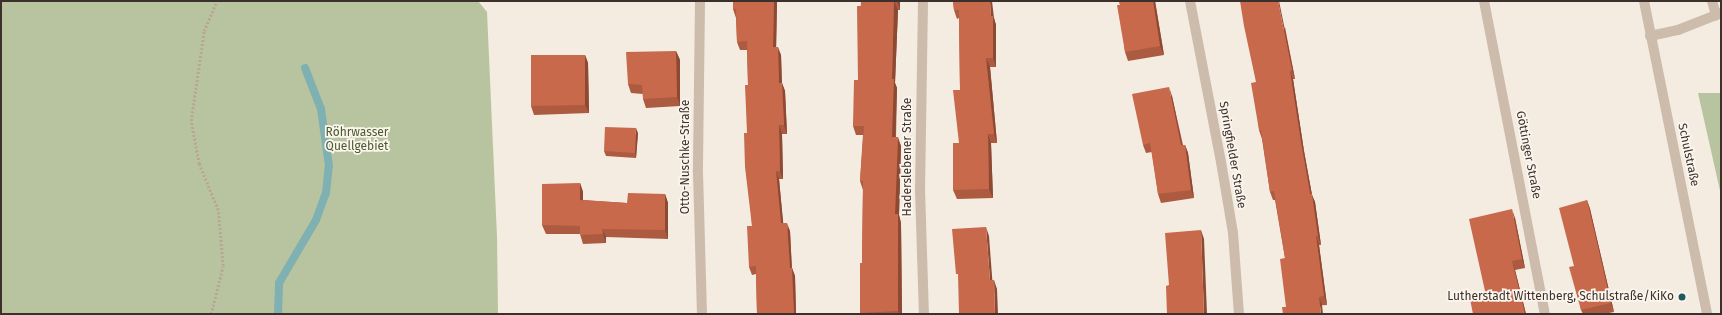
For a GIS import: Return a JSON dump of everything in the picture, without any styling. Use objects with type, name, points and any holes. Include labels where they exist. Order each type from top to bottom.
[{"type":"street","name":"Otto-Nuschke-Straße","points":[[700,1],[698,172],[702,314]]},
{"type":"street","name":"Haderslebener Straße","points":[[923,1],[920,189],[924,314]]},
{"type":"street","name":"Springfielder Straße","points":[[1190,1],[1233,233],[1239,314]]},
{"type":"street","name":"Göttinger Straße","points":[[1484,1],[1545,314]]},
{"type":"street","name":"Schulstraße","points":[[1644,1],[1707,314]]},
{"type":"street","points":[[1650,36],[1678,30],[1718,14],[1712,1]]},
{"type":"path","points":[[211,314],[223,266],[218,210],[199,164],[191,120],[204,31],[217,1]]},
{"type":"green space","name":"Röhrwasser Quellgebiet","points":[[1,1],[478,1],[487,12],[497,237],[498,314],[1,314]]},
{"type":"green space","points":[[1698,93],[1721,93],[1721,195]]},
{"type":"building","points":[[733,1],[774,1],[773,47],[778,47],[779,83],[782,83],[784,125],[779,125],[780,171],[776,171],[781,223],[787,223],[790,268],[792,268],[794,313],[757,314],[756,266],[749,267],[747,226],[752,226],[745,167],[744,133],[747,133],[745,85],[748,85],[747,41],[737,42],[736,9],[733,9]]},
{"type":"building","points":[[861,1],[894,1],[892,137],[898,137],[895,214],[898,214],[898,311],[860,313],[863,181],[860,181],[864,126],[853,126],[854,80],[858,80],[857,6],[861,6]]},
{"type":"building","points":[[953,1],[990,1],[991,16],[993,16],[993,58],[986,58],[994,134],[988,134],[989,189],[953,190],[953,143],[959,143],[953,90],[960,90],[959,10],[954,10]]},
{"type":"building","points":[[1119,1],[1153,1],[1160,46],[1125,52],[1117,5],[1120,5]]},
{"type":"building","points":[[1240,1],[1278,1],[1292,70],[1290,71],[1301,142],[1310,194],[1312,194],[1318,236],[1316,236],[1324,296],[1319,297],[1321,314],[1283,314],[1282,307],[1286,307],[1280,259],[1285,258],[1274,191],[1270,192],[1261,130],[1259,130],[1251,83],[1256,82]]},
{"type":"building","points":[[676,51],[677,97],[643,99],[642,85],[628,84],[626,52]]},
{"type":"building","points":[[531,55],[585,55],[585,105],[531,106]]},
{"type":"building","points":[[1169,87],[1181,145],[1185,145],[1191,190],[1158,194],[1150,143],[1143,145],[1132,94]]},
{"type":"building","points":[[605,127],[636,128],[635,153],[604,151]]},
{"type":"building","points":[[580,183],[580,200],[627,203],[628,193],[665,194],[665,230],[602,229],[603,234],[580,235],[580,226],[542,225],[542,184]]},
{"type":"building","points":[[1587,200],[1611,303],[1581,310],[1569,267],[1574,266],[1559,208]]},
{"type":"building","points":[[1512,209],[1522,259],[1512,261],[1525,314],[1473,314],[1469,294],[1485,291],[1469,219]]},
{"type":"building","points":[[986,227],[990,280],[994,280],[995,314],[959,314],[958,274],[956,274],[952,229]]},
{"type":"building","points":[[1201,230],[1204,314],[1167,314],[1166,286],[1169,285],[1165,233]]},
{"type":"waterway","points":[[278,314],[279,283],[316,220],[326,193],[329,166],[321,109],[305,68]]},
{"type":"place","name":"Lutherstadt Wittenberg, Schulstraße/KiKo","points":[[1682,297]]}]
